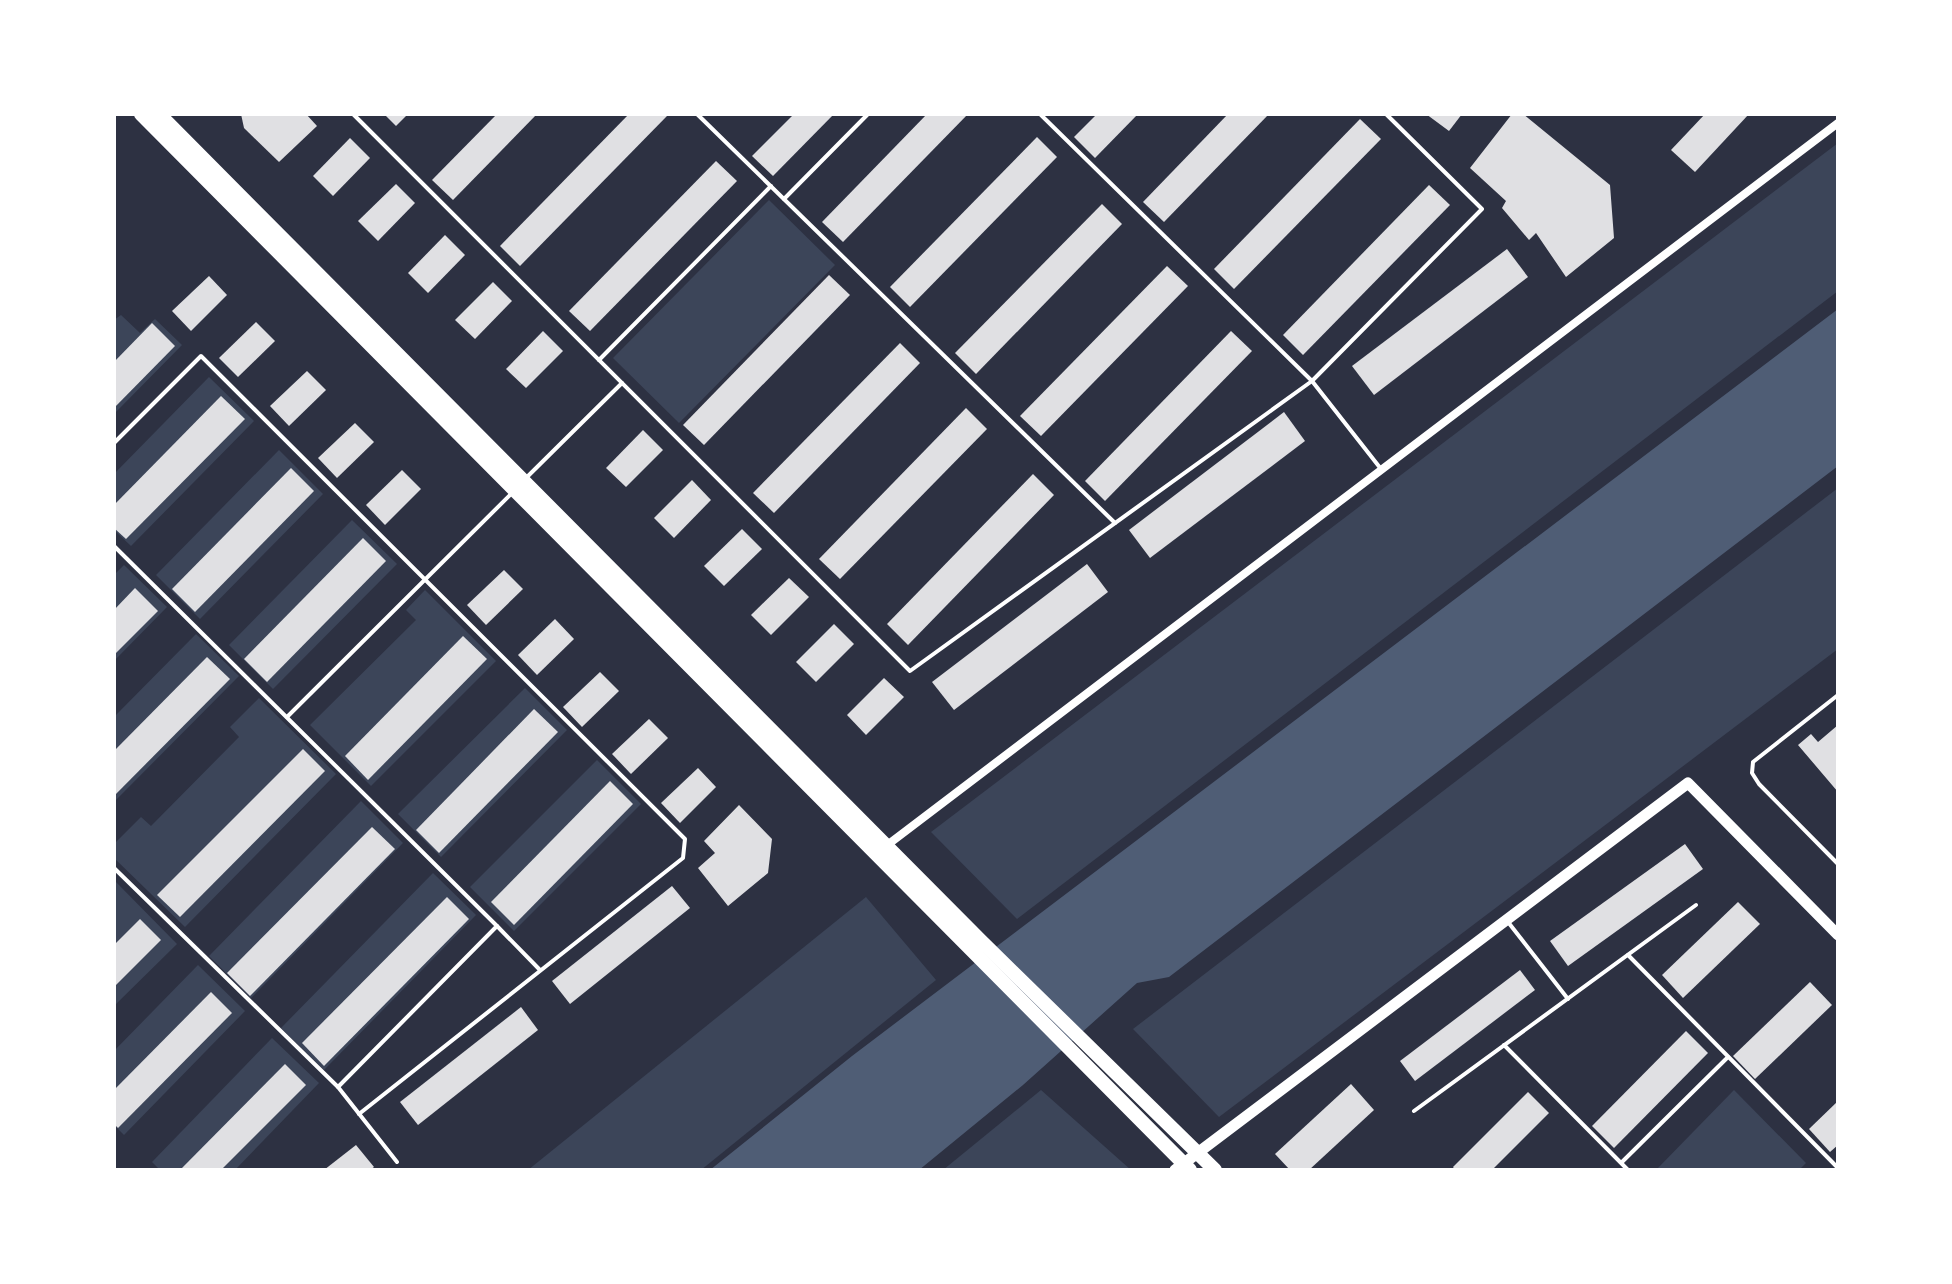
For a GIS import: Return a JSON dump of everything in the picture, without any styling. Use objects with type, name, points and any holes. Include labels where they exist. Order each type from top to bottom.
[{"type":"main road","points":[[141,114],[886,846],[977,946]]},
{"type":"main road","points":[[159,114],[519,485],[1188,1162],[1215,1170]]},
{"type":"street","points":[[886,846],[1838,123]]},
{"type":"street","points":[[1188,1162],[1688,783],[1838,935]]},
{"type":"lane","points":[[353,114],[910,671],[1312,381],[1482,209],[1386,114]]},
{"type":"lane","points":[[697,114],[1115,523]]},
{"type":"lane","points":[[784,199],[868,114]]},
{"type":"lane","points":[[1040,114],[1312,381],[1381,470]]},
{"type":"lane","points":[[599,360],[771,186]]},
{"type":"lane","points":[[114,443],[201,356],[685,839],[683,858],[359,1114]]},
{"type":"lane","points":[[287,717],[622,383]]},
{"type":"lane","points":[[114,546],[541,970]]},
{"type":"lane","points":[[1838,695],[1753,762],[1752,773],[1759,784],[1838,864]]},
{"type":"lane","points":[[114,868],[338,1087],[397,1162]]},
{"type":"lane","points":[[1414,1111],[1696,905]]},
{"type":"lane","points":[[1507,920],[1568,999]]},
{"type":"lane","points":[[338,1087],[497,926]]},
{"type":"lane","points":[[1628,955],[1836,1168]]},
{"type":"lane","points":[[1504,1045],[1628,1170]]},
{"type":"lane","points":[[1621,1162],[1728,1057]]},
{"type":"shaded area","points":[[1838,143],[1838,291],[1017,919],[931,832]]},
{"type":"shaded area","points":[[769,200],[835,265],[679,423],[613,358]]},
{"type":"shaded area","points":[[1838,309],[1838,466],[1169,977],[1137,983],[1023,1085],[919,1170],[710,1170],[852,1056]]},
{"type":"shaded area","points":[[121,315],[140,333],[155,319],[182,345],[114,414],[114,320]]},
{"type":"shaded area","points":[[209,377],[254,421],[131,546],[114,530],[114,474]]},
{"type":"shaded area","points":[[279,450],[323,494],[200,619],[156,575]]},
{"type":"shaded area","points":[[1838,488],[1838,649],[1219,1117],[1133,1029]]},
{"type":"shaded area","points":[[352,520],[397,564],[273,689],[229,645]]},
{"type":"shaded area","points":[[124,565],[167,607],[114,661],[114,575]]},
{"type":"shaded area","points":[[425,590],[496,661],[371,786],[310,725],[416,620],[406,610]]},
{"type":"shaded area","points":[[196,634],[239,676],[114,802],[114,717]]},
{"type":"shaded area","points":[[525,688],[567,730],[441,857],[398,814]]},
{"type":"shaded area","points":[[259,698],[336,774],[185,927],[114,858],[114,844],[141,817],[151,826],[239,737],[230,727]]},
{"type":"shaded area","points":[[597,760],[641,804],[514,931],[470,887]]},
{"type":"shaded area","points":[[361,801],[403,843],[251,998],[209,956]]},
{"type":"shaded area","points":[[433,873],[476,915],[324,1070],[281,1028]]},
{"type":"shaded area","points":[[114,880],[177,944],[114,1006]]},
{"type":"shaded area","points":[[866,897],[936,980],[701,1170],[528,1170]]},
{"type":"shaded area","points":[[198,965],[245,1011],[124,1135],[114,1125],[114,1051]]},
{"type":"shaded area","points":[[272,1038],[319,1083],[235,1170],[160,1170],[152,1162]]},
{"type":"shaded area","points":[[1041,1090],[1131,1170],[943,1170]]},
{"type":"shaded area","points":[[1734,1090],[1806,1163],[1799,1170],[1656,1170]]},
{"type":"building","points":[[241,114],[306,114],[317,126],[279,162],[244,128]]},
{"type":"building","points":[[384,114],[408,114],[396,126]]},
{"type":"building","points":[[497,114],[537,114],[453,200],[432,180]]},
{"type":"building","points":[[629,114],[667,116],[520,266],[500,246]]},
{"type":"building","points":[[794,114],[834,114],[773,176],[752,156]]},
{"type":"building","points":[[927,114],[968,114],[843,242],[822,222]]},
{"type":"building","points":[[1097,114],[1138,114],[1095,158],[1074,137]]},
{"type":"building","points":[[1228,114],[1269,114],[1164,222],[1143,202]]},
{"type":"building","points":[[1426,114],[1462,114],[1449,131]]},
{"type":"building","points":[[1512,114],[1523,114],[1610,185],[1614,238],[1566,277],[1536,233],[1529,240],[1502,208],[1506,201],[1470,168]]},
{"type":"building","points":[[1705,114],[1749,114],[1695,172],[1671,150]]},
{"type":"building","points":[[1360,119],[1381,139],[1234,289],[1214,269]]},
{"type":"building","points":[[1037,137],[1057,157],[910,307],[890,287]]},
{"type":"building","points":[[350,138],[370,158],[333,196],[313,176]]},
{"type":"building","points":[[716,161],[737,181],[590,331],[569,311]]},
{"type":"building","points":[[396,184],[415,203],[378,241],[358,221]]},
{"type":"building","points":[[1429,185],[1450,205],[1303,355],[1283,335]]},
{"type":"building","points":[[1102,204],[1122,224],[976,374],[955,353]]},
{"type":"building","points":[[445,235],[465,255],[428,293],[408,273]]},
{"type":"building","points":[[1507,249],[1528,277],[1374,395],[1352,366]]},
{"type":"building","points":[[1167,266],[1188,286],[1041,436],[1020,416]]},
{"type":"building","points":[[829,275],[850,295],[704,445],[683,425]]},
{"type":"building","points":[[209,276],[227,295],[191,331],[172,311]]},
{"type":"building","points":[[493,282],[512,301],[475,339],[455,320]]},
{"type":"building","points":[[256,322],[275,341],[238,377],[219,358]]},
{"type":"building","points":[[152,323],[175,346],[114,408],[114,362]]},
{"type":"building","points":[[543,331],[563,351],[526,388],[506,369]]},
{"type":"building","points":[[1231,331],[1252,351],[1105,501],[1085,481]]},
{"type":"building","points":[[900,343],[920,363],[774,513],[753,493]]},
{"type":"building","points":[[307,371],[326,390],[289,426],[270,406]]},
{"type":"building","points":[[221,396],[245,419],[126,539],[114,528],[114,505]]},
{"type":"building","points":[[966,408],[987,429],[840,579],[819,559]]},
{"type":"building","points":[[1284,412],[1305,441],[1150,558],[1129,530]]},
{"type":"building","points":[[355,423],[374,442],[337,478],[318,458]]},
{"type":"building","points":[[643,430],[663,450],[626,487],[606,468]]},
{"type":"building","points":[[291,468],[314,491],[195,612],[172,589]]},
{"type":"building","points":[[402,470],[421,489],[385,525],[366,505]]},
{"type":"building","points":[[1033,474],[1054,495],[908,645],[887,624]]},
{"type":"building","points":[[692,480],[711,500],[674,538],[654,518]]},
{"type":"building","points":[[742,529],[762,549],[724,586],[704,566]]},
{"type":"building","points":[[363,538],[386,561],[267,682],[244,659]]},
{"type":"building","points":[[1087,564],[1108,592],[954,710],[932,682]]},
{"type":"building","points":[[504,570],[523,589],[486,625],[467,605]]},
{"type":"building","points":[[789,578],[809,597],[771,635],[751,615]]},
{"type":"building","points":[[135,588],[158,611],[114,655],[114,610]]},
{"type":"building","points":[[555,619],[574,639],[537,675],[518,655]]},
{"type":"building","points":[[834,624],[854,644],[816,682],[796,662]]},
{"type":"building","points":[[463,636],[487,659],[368,780],[345,756]]},
{"type":"building","points":[[207,657],[230,679],[114,796],[114,751]]},
{"type":"building","points":[[600,672],[619,691],[582,727],[563,707]]},
{"type":"building","points":[[884,678],[904,697],[866,735],[847,715]]},
{"type":"building","points":[[534,709],[558,732],[439,853],[416,830]]},
{"type":"building","points":[[649,719],[668,738],[631,774],[612,754]]},
{"type":"building","points":[[1838,725],[1838,792],[1798,745],[1811,734],[1818,742]]},
{"type":"building","points":[[303,749],[325,771],[180,917],[157,895]]},
{"type":"building","points":[[698,768],[716,787],[680,823],[661,803]]},
{"type":"building","points":[[610,781],[633,804],[514,925],[491,902]]},
{"type":"building","points":[[739,805],[772,839],[768,873],[728,906],[698,868],[715,853],[704,841]]},
{"type":"building","points":[[372,827],[395,849],[250,996],[227,973]]},
{"type":"building","points":[[1685,844],[1703,869],[1568,966],[1550,941]]},
{"type":"building","points":[[672,886],[690,908],[570,1004],[552,981]]},
{"type":"building","points":[[447,897],[469,919],[324,1066],[302,1043]]},
{"type":"building","points":[[1738,902],[1760,924],[1683,998],[1662,975]]},
{"type":"building","points":[[140,919],[161,940],[114,987],[114,945]]},
{"type":"building","points":[[1520,970],[1535,990],[1415,1081],[1400,1061]]},
{"type":"building","points":[[1810,982],[1832,1005],[1755,1079],[1733,1056]]},
{"type":"building","points":[[211,992],[232,1013],[118,1128],[114,1124],[114,1090]]},
{"type":"building","points":[[521,1007],[538,1030],[418,1125],[400,1102]]},
{"type":"building","points":[[1686,1031],[1708,1053],[1614,1148],[1592,1126]]},
{"type":"building","points":[[285,1064],[306,1085],[221,1170],[180,1170]]},
{"type":"building","points":[[1351,1084],[1374,1110],[1309,1170],[1290,1170],[1275,1154]]},
{"type":"building","points":[[1528,1092],[1549,1113],[1492,1170],[1455,1170],[1453,1167]]},
{"type":"building","points":[[1838,1101],[1838,1145],[1830,1152],[1809,1129]]},
{"type":"building","points":[[356,1145],[374,1167],[370,1170],[324,1170]]}]
